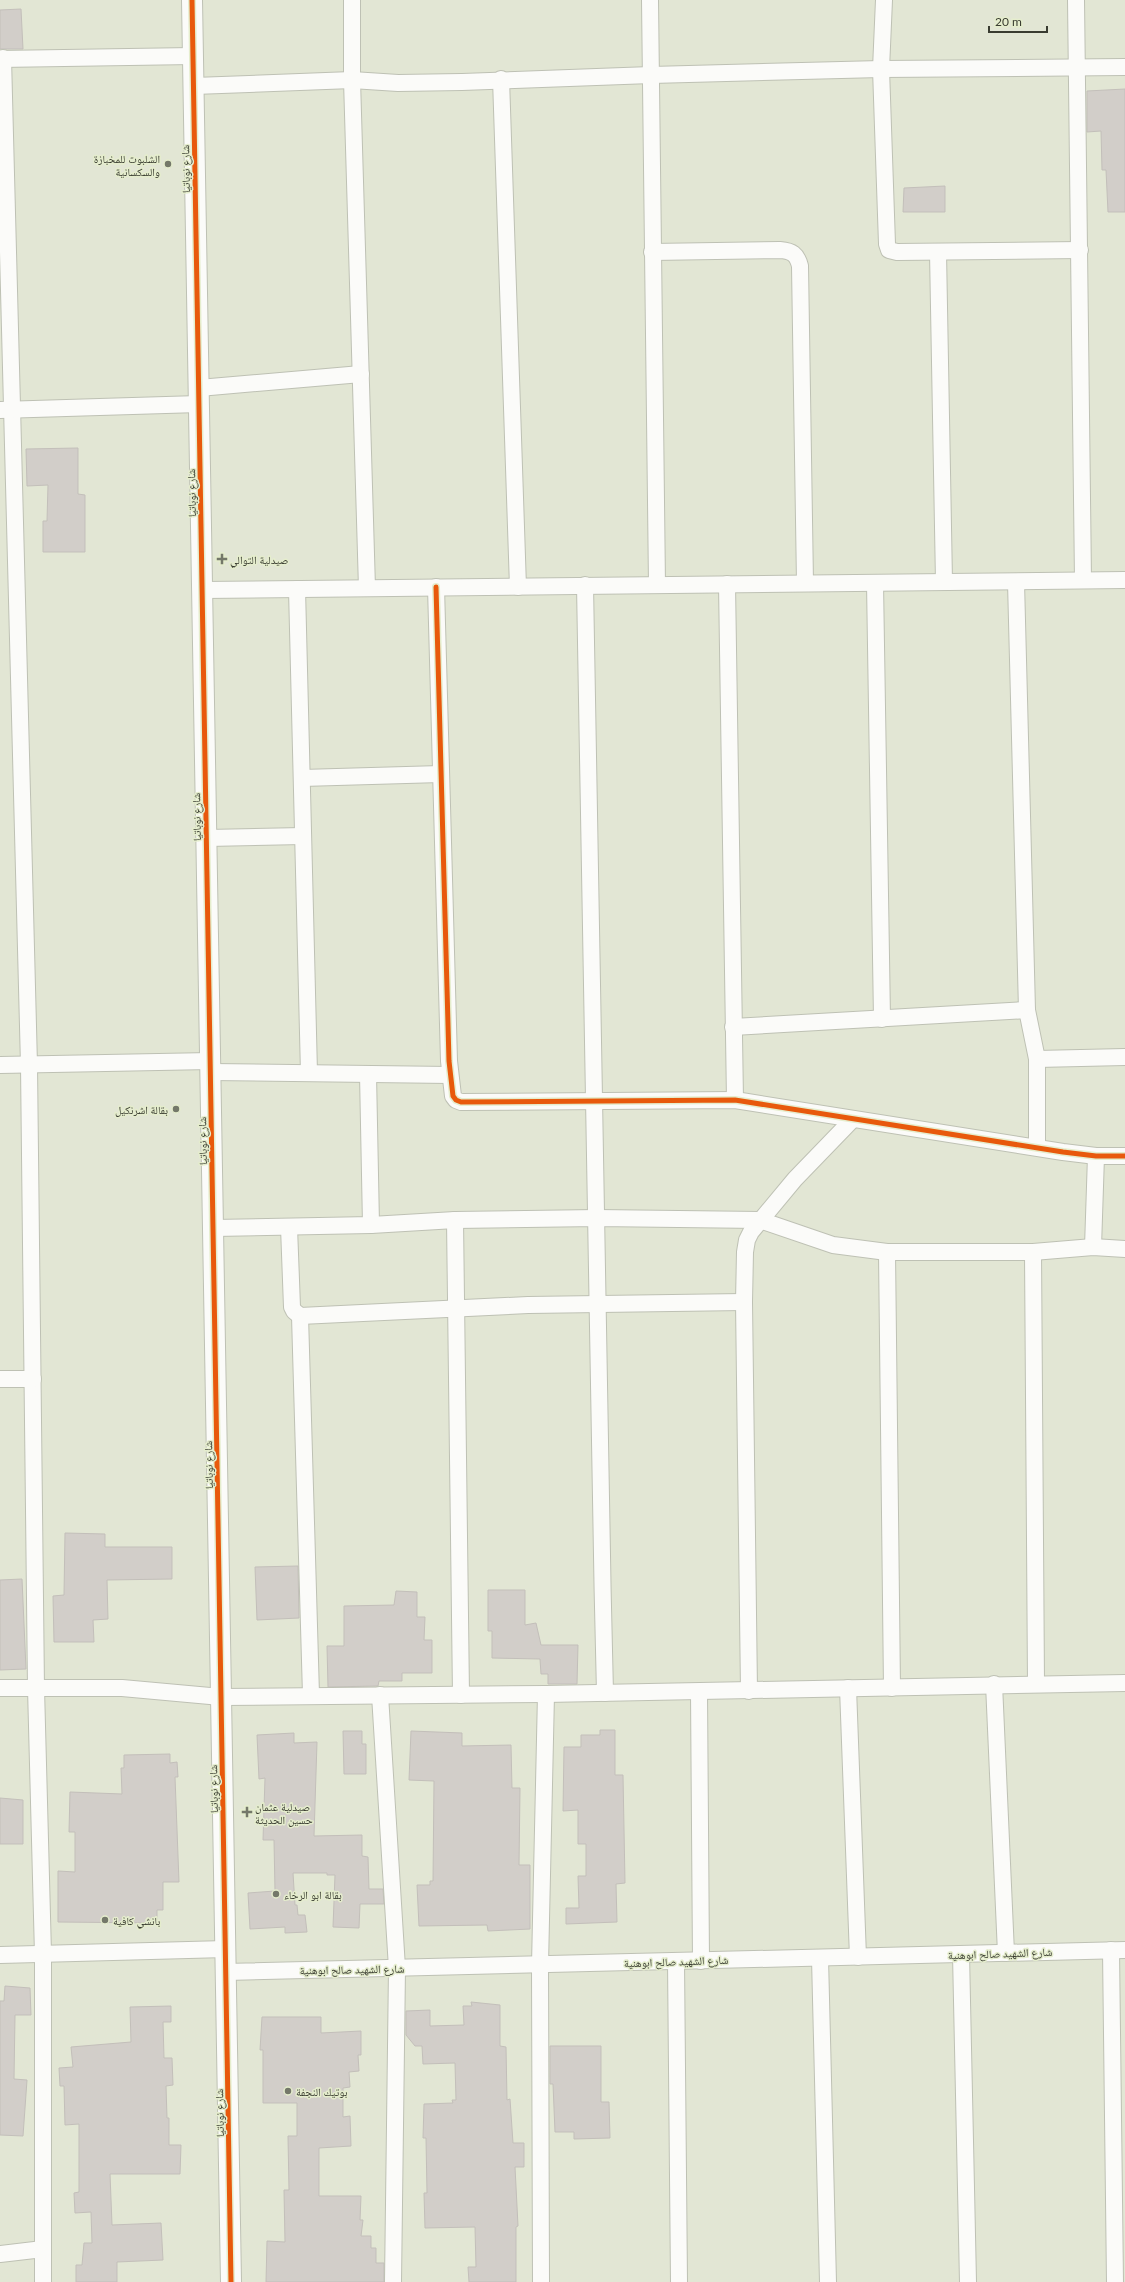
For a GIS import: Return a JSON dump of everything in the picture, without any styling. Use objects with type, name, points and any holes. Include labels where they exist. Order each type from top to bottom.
[{"type":"street","name":"شارع نوباتيا","points":[[192,0],[232,2282]]},
{"type":"street","points":[[352,0],[352,80],[367,588]]},
{"type":"street","points":[[650,0],[657,585]]},
{"type":"street","points":[[884,0],[881,69],[887,244],[890,250],[897,252],[1080,250]]},
{"type":"street","points":[[1076,0],[1075,68],[1080,250],[1083,580]]},
{"type":"street","points":[[43,2282],[43,1954],[36,1688],[29,1065],[6,410],[1,58],[194,56]]},
{"type":"street","points":[[194,86],[352,80],[398,83],[881,69],[1125,67]]},
{"type":"street","points":[[501,80],[518,586]]},
{"type":"street","points":[[652,252],[780,250],[793,253],[798,258],[800,266],[805,583]]},
{"type":"street","points":[[938,252],[944,582]]},
{"type":"street","points":[[6,410],[199,396],[361,374]]},
{"type":"street","points":[[203,590],[1125,580]]},
{"type":"street","points":[[1016,582],[1028,1010],[1037,1059],[1037,1147]]},
{"type":"street","points":[[875,583],[882,1019]]},
{"type":"street","points":[[727,584],[735,1100]]},
{"type":"street","points":[[585,585],[597,1218],[596,1304],[605,1693]]},
{"type":"street","points":[[436,587],[450,1075],[453,1096],[456,1100],[462,1102],[735,1100],[1096,1156],[1125,1156]]},
{"type":"street","points":[[297,589],[309,1073]]},
{"type":"street","points":[[302,778],[441,774]]},
{"type":"street","points":[[207,838],[303,836]]},
{"type":"street","points":[[733,1027],[1028,1010]]},
{"type":"street","points":[[1037,1059],[1125,1057]]},
{"type":"street","points":[[0,1065],[211,1067],[309,1073],[450,1075]]},
{"type":"street","points":[[368,1074],[371,1226]]},
{"type":"street","points":[[749,1691],[744,1302],[747,1240],[760,1220],[824,1146],[853,1119]]},
{"type":"street","points":[[1093,1247],[1096,1156]]},
{"type":"street","points":[[214,1228],[371,1226],[455,1220],[597,1218],[760,1220],[833,1246],[887,1252],[1033,1252],[1093,1247],[1125,1249]]},
{"type":"street","points":[[455,1220],[461,1695]]},
{"type":"street","points":[[289,1227],[292,1300],[294,1311],[300,1316],[457,1308],[744,1302]]},
{"type":"street","points":[[887,1252],[892,1688]]},
{"type":"street","points":[[1033,1252],[1036,1684]]},
{"type":"street","points":[[300,1316],[311,1695]]},
{"type":"street","points":[[0,1379],[33,1379]]},
{"type":"street","points":[[0,1688],[122,1688],[221,1697],[699,1692],[892,1688],[994,1684],[1125,1683]]},
{"type":"street","points":[[994,1684],[1006,1953]]},
{"type":"street","points":[[848,1688],[858,1957]]},
{"type":"street","points":[[699,1692],[701,1960]]},
{"type":"street","points":[[541,2282],[540,1965],[546,1694]]},
{"type":"street","points":[[380,1695],[397,1968],[394,2282]]},
{"type":"street","points":[[0,1955],[226,1949]]},
{"type":"street","points":[[1115,2282],[1121,2245],[1118,1950]]},
{"type":"street","name":"شارع الشهيد صالح ابوهنية","points":[[226,1972],[1118,1950]]},
{"type":"street","points":[[961,1954],[968,2282]]},
{"type":"street","points":[[820,1958],[828,2282]]},
{"type":"street","points":[[676,1961],[679,2282]]},
{"type":"street","points":[[0,2254],[43,2249]]},
{"type":"building","points":[[21,9],[23,49],[0,49],[0,10]]},
{"type":"building","points":[[1125,89],[1125,212],[1108,212],[1106,170],[1102,170],[1101,131],[1087,132],[1087,91]]},
{"type":"building","points":[[945,186],[945,212],[903,212],[904,188]]},
{"type":"building","points":[[78,448],[78,494],[85,495],[85,552],[43,552],[43,521],[47,521],[48,485],[27,486],[26,449]]},
{"type":"building","points":[[65,1533],[105,1534],[105,1547],[172,1547],[172,1579],[107,1580],[108,1619],[93,1620],[94,1642],[54,1642],[53,1596],[64,1595]]},
{"type":"building","points":[[298,1566],[299,1618],[257,1620],[255,1567]]},
{"type":"building","points":[[22,1579],[26,1669],[0,1670],[0,1580]]},
{"type":"building","points":[[488,1590],[525,1590],[525,1625],[536,1623],[541,1645],[578,1645],[577,1684],[548,1684],[548,1674],[541,1674],[540,1659],[492,1658],[492,1631],[488,1631]]},
{"type":"building","points":[[396,1591],[417,1592],[417,1617],[425,1617],[424,1640],[432,1640],[432,1673],[402,1673],[402,1681],[379,1681],[378,1686],[328,1687],[327,1646],[344,1646],[344,1606],[394,1605]]},
{"type":"building","points":[[600,1730],[615,1730],[615,1775],[623,1775],[625,1883],[616,1884],[617,1922],[566,1924],[566,1908],[579,1908],[578,1876],[586,1876],[586,1844],[578,1844],[578,1810],[563,1811],[564,1747],[581,1747],[581,1735],[600,1735]]},
{"type":"building","points":[[343,1731],[362,1731],[362,1744],[366,1744],[366,1774],[344,1774]]},
{"type":"building","points":[[411,1731],[462,1733],[462,1746],[511,1745],[512,1788],[520,1788],[519,1865],[530,1865],[530,1929],[488,1931],[487,1925],[419,1926],[417,1885],[430,1885],[430,1881],[433,1881],[434,1781],[409,1780]]},
{"type":"building","points":[[294,1733],[294,1743],[317,1742],[314,1836],[362,1835],[362,1856],[368,1857],[369,1889],[383,1889],[384,1904],[360,1904],[359,1928],[333,1927],[335,1875],[327,1875],[327,1873],[293,1873],[295,1905],[297,1905],[298,1915],[305,1915],[307,1932],[285,1933],[285,1927],[250,1929],[248,1893],[275,1891],[274,1840],[263,1840],[265,1778],[259,1779],[257,1735]]},
{"type":"building","points":[[170,1754],[170,1763],[177,1762],[178,1777],[175,1777],[179,1882],[163,1882],[163,1910],[157,1910],[157,1923],[58,1922],[58,1871],[75,1872],[75,1832],[69,1832],[70,1792],[122,1794],[121,1768],[124,1768],[124,1755]]},
{"type":"building","points":[[0,1798],[23,1800],[23,1844],[0,1844]]},
{"type":"building","points":[[5,1986],[30,1988],[31,2015],[15,2015],[14,2079],[27,2080],[23,2136],[0,2135],[0,2001],[4,2001]]},
{"type":"building","points":[[471,2002],[500,2005],[500,2046],[506,2047],[507,2100],[510,2099],[513,2143],[524,2143],[524,2167],[515,2167],[518,2226],[516,2227],[516,2282],[469,2282],[468,2267],[476,2267],[475,2227],[425,2228],[424,2193],[427,2193],[426,2138],[423,2138],[424,2104],[453,2103],[452,2100],[456,2100],[455,2063],[423,2064],[422,2046],[415,2046],[406,2035],[406,2011],[430,2010],[430,2026],[464,2025],[463,2006],[472,2006]]},
{"type":"building","points":[[171,2006],[171,2022],[163,2022],[164,2058],[172,2058],[173,2085],[166,2086],[167,2118],[169,2118],[169,2145],[181,2145],[180,2174],[110,2174],[112,2225],[161,2223],[163,2260],[117,2262],[117,2282],[76,2282],[76,2265],[82,2265],[84,2243],[92,2243],[91,2212],[75,2213],[74,2193],[79,2192],[79,2124],[65,2125],[64,2086],[60,2086],[59,2068],[73,2067],[71,2047],[131,2042],[130,2007]]},
{"type":"building","points":[[262,2017],[321,2017],[321,2033],[361,2031],[361,2055],[358,2055],[359,2071],[349,2072],[350,2087],[343,2088],[343,2117],[350,2116],[351,2146],[319,2148],[319,2196],[361,2196],[360,2220],[363,2220],[361,2236],[371,2236],[371,2248],[376,2248],[376,2263],[384,2263],[384,2282],[266,2282],[267,2241],[285,2242],[284,2190],[289,2190],[288,2136],[297,2136],[297,2103],[263,2103],[263,2050],[260,2050]]},
{"type":"building","points":[[550,2046],[601,2046],[601,2102],[609,2102],[610,2138],[574,2139],[574,2132],[555,2132],[553,2084],[550,2084]]},
{"type":"cycle path","points":[[192,0],[231,2282]]},
{"type":"cycle path","points":[[436,587],[449,1061],[453,1096],[456,1100],[461,1102],[735,1100],[1063,1152],[1096,1156],[1125,1156]]},
{"type":"place","name":"الشلبوت للمخبازة والسكسانية","points":[[168,164]]},
{"type":"place","name":"صيدلية التوالي","points":[[222,559]]},
{"type":"place","name":"بقالة اشرنكيل","points":[[176,1109]]},
{"type":"place","name":"صيدلية عثمان حسين الحديثة","points":[[247,1812]]},
{"type":"place","name":"بقالة ابو الرخاء","points":[[276,1894]]},
{"type":"place","name":"بانشي كافية","points":[[105,1920]]},
{"type":"place","name":"بوتيك النجفة","points":[[288,2091]]}]
